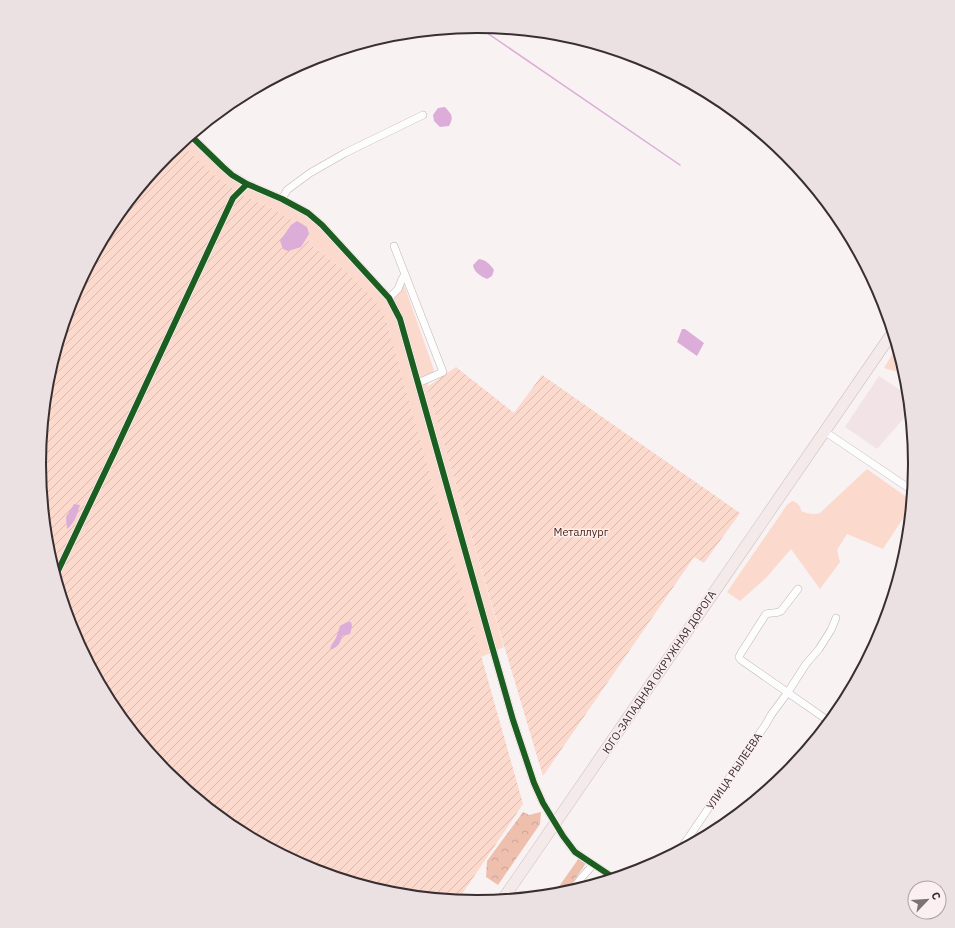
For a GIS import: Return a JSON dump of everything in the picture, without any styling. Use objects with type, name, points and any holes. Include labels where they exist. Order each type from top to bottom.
[{"type":"highway","points":[[824,431],[890,337]]},
{"type":"highway","name":"ЮГО-ЗАПАДНАЯ ОКРУЖНАЯ ДОРОГА","points":[[507,894],[824,431]]},
{"type":"street","points":[[282,198],[287,190],[310,173],[423,115]]},
{"type":"street","points":[[194,139],[232,175],[246,184],[282,198],[308,214],[322,225],[389,298],[400,319],[513,720],[539,794],[563,836],[575,852],[608,874]]},
{"type":"street","points":[[59,567],[233,198],[246,184]]},
{"type":"street","points":[[394,246],[443,372],[418,383]]},
{"type":"street","points":[[389,298],[398,290],[405,274]]},
{"type":"street","points":[[824,431],[908,488]]},
{"type":"street","points":[[798,589],[781,611],[766,614],[739,657],[825,718]]},
{"type":"street","name":"УЛИЦА РЫЛЕЕВА","points":[[686,841],[806,664],[819,649],[831,630],[836,618]]},
{"type":"street","points":[[578,883],[592,864]]},
{"type":"shaded area","points":[[445,107],[451,114],[452,118],[449,126],[440,127],[434,121],[433,115],[438,108]]},
{"type":"shaded area","points":[[297,221],[307,227],[309,234],[301,247],[288,251],[283,249],[280,241],[291,225]]},
{"type":"shaded area","points":[[479,259],[484,260],[494,270],[492,276],[487,279],[478,274],[473,265]]},
{"type":"shaded area","points":[[682,329],[685,329],[704,343],[697,356],[677,342]]},
{"type":"shaded area","points":[[879,376],[902,391],[906,416],[877,449],[845,427]]},
{"type":"shaded area","points":[[74,504],[80,505],[74,521],[67,529],[66,517]]},
{"type":"shaded area","points":[[347,622],[351,622],[352,626],[350,634],[342,636],[338,645],[330,650],[340,626]]},
{"type":"green space","points":[[194,139],[223,167],[308,213],[389,298],[402,279],[434,370],[427,387],[504,647],[481,657],[385,316],[373,298],[348,273],[310,244],[306,228],[271,208],[244,196],[214,175],[185,147]]},
{"type":"green space","points":[[185,147],[214,175],[244,196],[271,208],[306,228],[310,244],[348,273],[373,298],[385,316],[523,804],[462,894],[393,887],[339,872],[287,851],[262,837],[215,806],[193,788],[153,748],[136,726],[119,703],[91,655],[69,603],[61,576],[50,520],[46,464],[47,436],[55,380],[69,325],[79,299],[104,248],[119,225],[153,180]]},
{"type":"green space","points":[[894,351],[898,372],[884,368]]},
{"type":"green space","name":"Металлург","points":[[456,367],[514,413],[542,375],[740,513],[704,563],[694,557],[543,776],[427,387]]},
{"type":"green space","points":[[867,469],[907,498],[906,514],[883,549],[847,534],[837,550],[840,562],[820,589],[791,549],[766,578],[740,601],[727,592],[787,505],[792,501],[798,504],[801,511],[810,514],[820,513]]},
{"type":"green space","points":[[523,812],[529,815],[541,812],[540,824],[498,885],[486,877],[487,861]]},
{"type":"green space","points":[[579,858],[586,863],[572,884],[558,888]]},
{"type":"waterway","points":[[488,33],[680,165]]},
{"type":"cycle path","points":[[194,139],[232,175],[247,184],[282,199],[308,213],[322,225],[389,298],[400,319],[513,720],[534,783],[543,803],[563,836],[575,852],[608,874]]},
{"type":"cycle path","points":[[59,568],[233,198],[247,184]]}]
